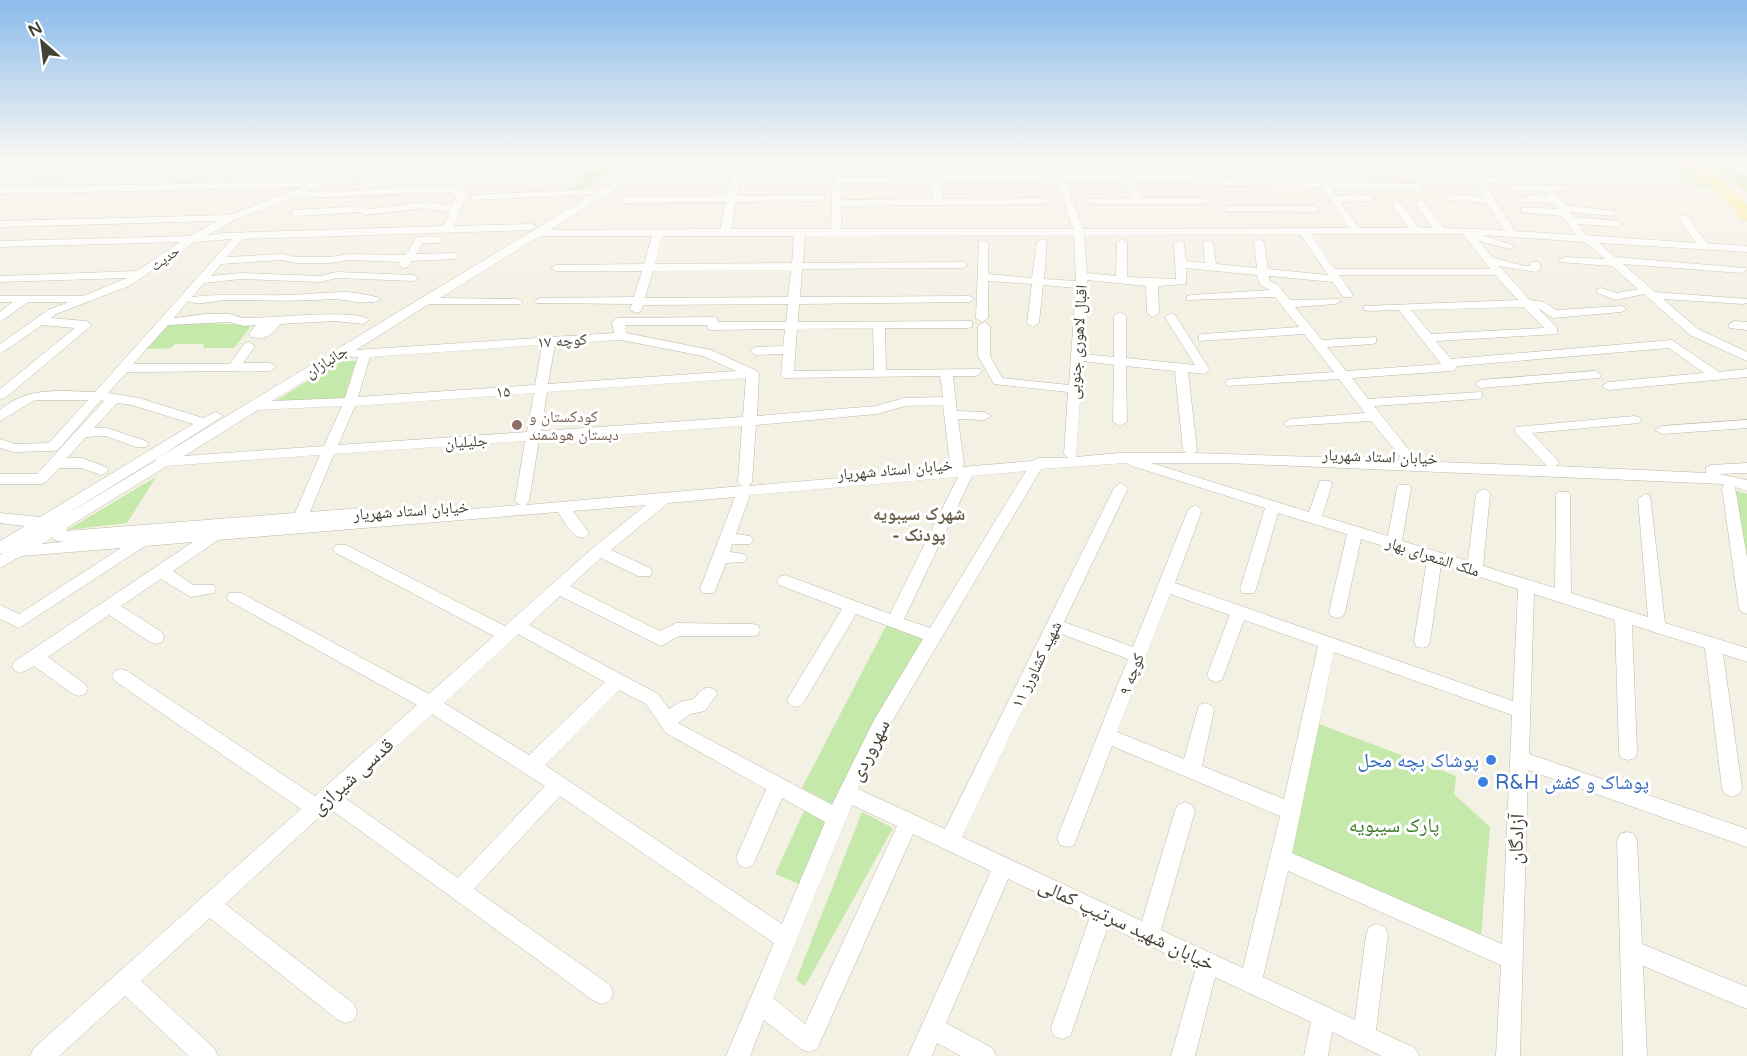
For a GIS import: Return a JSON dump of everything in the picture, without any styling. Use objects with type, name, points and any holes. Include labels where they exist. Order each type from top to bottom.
[{"type":"street","name":"حدیث","points":[[0,350],[52,312],[125,284],[189,240],[248,211]]},
{"type":"street","points":[[295,213],[335,211]]},
{"type":"street","points":[[269,321],[325,246],[356,232],[367,214],[365,211]]},
{"type":"street","points":[[447,230],[455,211]]},
{"type":"street","name":"جانبازان","points":[[0,548],[204,423],[535,230],[563,211]]},
{"type":"street","name":"جانبازان","points":[[0,562],[342,352],[374,322],[424,301],[566,211]]},
{"type":"street","points":[[725,232],[729,211]]},
{"type":"street","points":[[836,211],[837,232]]},
{"type":"street","name":"اقبال لاهوری جنوبی","points":[[1071,454],[1082,281],[1079,231],[1072,211]]},
{"type":"street","points":[[1342,211],[1356,231]]},
{"type":"street","points":[[1402,211],[1416,231]]},
{"type":"street","points":[[1426,211],[1441,231]]},
{"type":"street","points":[[1498,211],[1511,233]]},
{"type":"street","points":[[1565,211],[1585,238],[1694,332],[1747,357]]},
{"type":"street","points":[[1569,211],[1617,224]]},
{"type":"street","points":[[1584,211],[1612,213]]},
{"type":"street","points":[[1683,217],[1704,246]]},
{"type":"street","points":[[0,224],[231,218]]},
{"type":"street","points":[[208,230],[223,236]]},
{"type":"street","points":[[218,261],[266,257],[325,246],[375,244],[447,230],[658,233],[1441,231],[1511,233],[1747,249]]},
{"type":"street","points":[[1303,231],[1347,295]]},
{"type":"street","points":[[356,232],[375,244],[408,259],[455,256]]},
{"type":"street","points":[[800,232],[787,375],[976,372]]},
{"type":"street","points":[[1467,232],[1510,246]]},
{"type":"street","points":[[1427,338],[1553,331],[1498,272],[1467,232]]},
{"type":"street","points":[[633,321],[658,233]]},
{"type":"street","points":[[0,244],[189,240],[240,236],[325,246]]},
{"type":"street","points":[[0,443],[14,447],[53,447],[240,236]]},
{"type":"street","points":[[395,278],[420,240],[507,237]]},
{"type":"street","points":[[1033,322],[1042,242]]},
{"type":"street","points":[[1121,280],[1122,242]]},
{"type":"street","points":[[1259,242],[1264,283],[1273,286],[1407,457]]},
{"type":"street","points":[[982,243],[984,357],[998,381],[1074,389]]},
{"type":"street","points":[[982,277],[1038,282],[1121,280],[1152,283],[1182,282],[1179,243]]},
{"type":"street","points":[[1208,243],[1211,267]]},
{"type":"street","points":[[1564,260],[1741,270]]},
{"type":"street","points":[[1490,261],[1525,270],[1536,269],[1535,264]]},
{"type":"street","points":[[1181,264],[1263,272],[1333,275],[1498,272]]},
{"type":"street","points":[[556,268],[963,265]]},
{"type":"street","points":[[1695,266],[1707,277]]},
{"type":"street","points":[[0,279],[142,274]]},
{"type":"street","points":[[201,280],[259,276],[300,279],[337,275],[412,278]]},
{"type":"street","points":[[1152,283],[1153,313]]},
{"type":"street","points":[[1601,291],[1616,297],[1649,292],[1695,298],[1743,300]]},
{"type":"street","points":[[1191,298],[1278,293]]},
{"type":"street","points":[[193,300],[223,297],[284,299],[348,296],[358,299],[375,299]]},
{"type":"street","points":[[0,299],[88,298]]},
{"type":"street","points":[[540,301],[716,302],[969,298]]},
{"type":"street","points":[[1695,298],[1710,313]]},
{"type":"street","points":[[0,318],[25,299]]},
{"type":"street","points":[[424,301],[517,302]]},
{"type":"street","points":[[1287,304],[1335,301]]},
{"type":"street","points":[[710,336],[716,302]]},
{"type":"street","points":[[1368,308],[1526,303],[1540,304],[1552,314],[1621,309]]},
{"type":"street","points":[[1402,307],[1449,365]]},
{"type":"street","points":[[172,322],[204,318],[269,321],[335,316],[346,320],[374,322]]},
{"type":"street","points":[[1120,316],[1120,422]]},
{"type":"street","points":[[1076,357],[1204,370],[1171,318]]},
{"type":"street","points":[[0,395],[86,325],[42,321]]},
{"type":"street","points":[[621,336],[618,322],[633,321],[710,336],[792,326],[968,324]]},
{"type":"street","points":[[879,325],[880,374]]},
{"type":"street","points":[[1734,325],[1747,326]]},
{"type":"street","points":[[1203,338],[1307,330]]},
{"type":"street","points":[[1527,333],[1549,354]]},
{"type":"street","name":"کوچه ۱۷","points":[[342,352],[365,354],[621,336],[710,336],[753,374]]},
{"type":"street","points":[[1319,344],[1372,340]]},
{"type":"street","points":[[522,501],[549,341]]},
{"type":"street","points":[[1232,383],[1343,375],[1672,344],[1715,375]]},
{"type":"street","points":[[232,368],[249,346]]},
{"type":"street","points":[[756,351],[789,350]]},
{"type":"street","points":[[1571,352],[1611,389],[1747,373]]},
{"type":"street","points":[[300,518],[350,402],[365,354]]},
{"type":"street","points":[[123,368],[270,367]]},
{"type":"street","points":[[1182,368],[1190,450]]},
{"type":"street","points":[[894,621],[963,467],[952,416],[946,372]]},
{"type":"street","points":[[708,589],[745,486],[753,374]]},
{"type":"street","name":"۱۵","points":[[253,406],[350,402],[753,374]]},
{"type":"street","points":[[1366,403],[1595,375]]},
{"type":"street","points":[[0,417],[17,402],[28,397],[38,395],[98,396],[134,401],[204,423]]},
{"type":"street","points":[[0,479],[41,479],[114,398]]},
{"type":"street","name":"جلیلیان","points":[[161,462],[750,421],[877,410],[904,402],[950,401]]},
{"type":"street","points":[[952,416],[984,416]]},
{"type":"street","points":[[1291,423],[1376,416]]},
{"type":"street","points":[[1552,463],[1521,430],[1634,420]]},
{"type":"street","points":[[1662,430],[1747,424]]},
{"type":"street","points":[[82,433],[107,432],[141,444]]},
{"type":"street","name":"خیابان استاد شهریار","points":[[63,523],[58,533],[59,536],[68,537],[745,486],[963,467],[1071,454],[1190,450],[1684,470],[1747,468]]},
{"type":"street","name":"خیابان استاد شهریار","points":[[963,467],[1119,458],[1226,458],[1703,477],[1747,486]]},
{"type":"street","name":"ملک الشعرای بهار","points":[[1119,458],[1747,655]]},
{"type":"street","points":[[55,463],[82,463],[100,470]]},
{"type":"street","name":"سهروردی","points":[[738,1056],[847,793],[880,725],[1038,463]]},
{"type":"street","points":[[1314,518],[1325,484]]},
{"type":"street","name":"خیابان استاد شهریار","points":[[19,551],[664,498],[745,486]]},
{"type":"street","name":"۱۱ شهید کشاورز","points":[[950,840],[1121,488]]},
{"type":"street","points":[[1395,544],[1404,488]]},
{"type":"street","points":[[1729,488],[1747,608]]},
{"type":"street","points":[[1475,569],[1483,494]]},
{"type":"street","points":[[1563,495],[1563,597]]},
{"type":"street","name":"قدسی شیرازی","points":[[42,1056],[599,551],[664,498]]},
{"type":"street","points":[[1645,499],[1657,627]]},
{"type":"street","points":[[1248,589],[1273,505]]},
{"type":"street","points":[[562,507],[581,533]]},
{"type":"street","name":"کوچه ۹","points":[[1067,838],[1195,510]]},
{"type":"street","points":[[0,519],[42,522]]},
{"type":"street","points":[[1337,612],[1355,531]]},
{"type":"street","points":[[79,689],[28,662],[213,536]]},
{"type":"street","points":[[726,538],[745,540]]},
{"type":"street","points":[[0,610],[20,622],[141,542]]},
{"type":"street","points":[[341,549],[618,680],[652,699],[672,728],[837,818]]},
{"type":"street","points":[[599,551],[644,572]]},
{"type":"street","points":[[1422,641],[1435,556]]},
{"type":"street","points":[[720,557],[739,558]]},
{"type":"street","points":[[160,571],[191,591],[208,589]]},
{"type":"street","points":[[785,581],[933,636]]},
{"type":"street","name":"آزادگان","points":[[1508,1056],[1526,585]]},
{"type":"street","points":[[1166,586],[1521,711]]},
{"type":"street","points":[[560,588],[661,639],[676,629],[752,630]]},
{"type":"street","points":[[235,597],[431,704],[533,767],[786,939]]},
{"type":"street","points":[[108,606],[156,637]]},
{"type":"street","points":[[796,700],[852,606]]},
{"type":"street","points":[[1216,675],[1239,612]]},
{"type":"street","points":[[1623,616],[1629,752]]},
{"type":"street","points":[[1055,625],[1139,656]]},
{"type":"street","points":[[1251,982],[1281,858],[1327,643]]},
{"type":"street","points":[[1713,645],[1732,788]]},
{"type":"street","points":[[121,676],[459,891],[602,993]]},
{"type":"street","points":[[533,767],[618,680]]},
{"type":"street","points":[[667,720],[686,707],[699,706],[708,693]]},
{"type":"street","points":[[1191,771],[1205,710]]},
{"type":"street","points":[[1107,736],[1291,811]]},
{"type":"street","points":[[1519,759],[1747,838]]},
{"type":"street","points":[[459,891],[559,784]]},
{"type":"street","points":[[746,858],[778,784]]},
{"type":"street","name":"خیابان شهید سرتیپ کمالی","points":[[847,793],[1407,1056]]},
{"type":"street","points":[[1149,934],[1185,811]]},
{"type":"street","points":[[760,1002],[809,1041],[909,821]]},
{"type":"street","points":[[1627,841],[1635,1056]]},
{"type":"street","points":[[1281,858],[1512,959]]},
{"type":"street","points":[[920,1056],[1004,866]]},
{"type":"street","points":[[209,904],[346,1012]]},
{"type":"street","points":[[1062,1028],[1102,912]]},
{"type":"street","points":[[1364,1036],[1377,935]]},
{"type":"street","points":[[1631,951],[1747,998]]},
{"type":"street","points":[[1183,1056],[1208,962]]},
{"type":"street","points":[[125,981],[206,1056]]},
{"type":"street","points":[[1316,1056],[1323,1016]]},
{"type":"street","points":[[933,1028],[984,1056]]},
{"type":"green space","points":[[202,323],[252,325],[234,348],[203,348],[204,344],[175,344],[171,348],[144,349],[165,325]]},
{"type":"green space","points":[[340,361],[356,361],[344,399],[272,403]]},
{"type":"green space","points":[[156,477],[127,523],[67,530]]},
{"type":"green space","points":[[1736,491],[1747,494],[1747,568]]},
{"type":"green space","points":[[887,624],[927,639],[839,808],[802,788]]},
{"type":"green space","name":"پارک سیبویه","points":[[1319,724],[1456,776],[1454,794],[1490,827],[1481,936],[1288,854]]},
{"type":"green space","points":[[805,809],[829,822],[804,886],[775,874]]},
{"type":"green space","points":[[862,812],[893,828],[805,986],[796,980]]},
{"type":"place","name":"کودکستان و دبستان هوشمند","points":[[517,425]]},
{"type":"place","name":"پوشاک بچه محل","points":[[1491,760]]},
{"type":"place","name":"R&H پوشاک و کفش","points":[[1483,782]]},
{"type":"district","name":"شهرک سیبویه - پودنک","points":[[919,524]]}]
